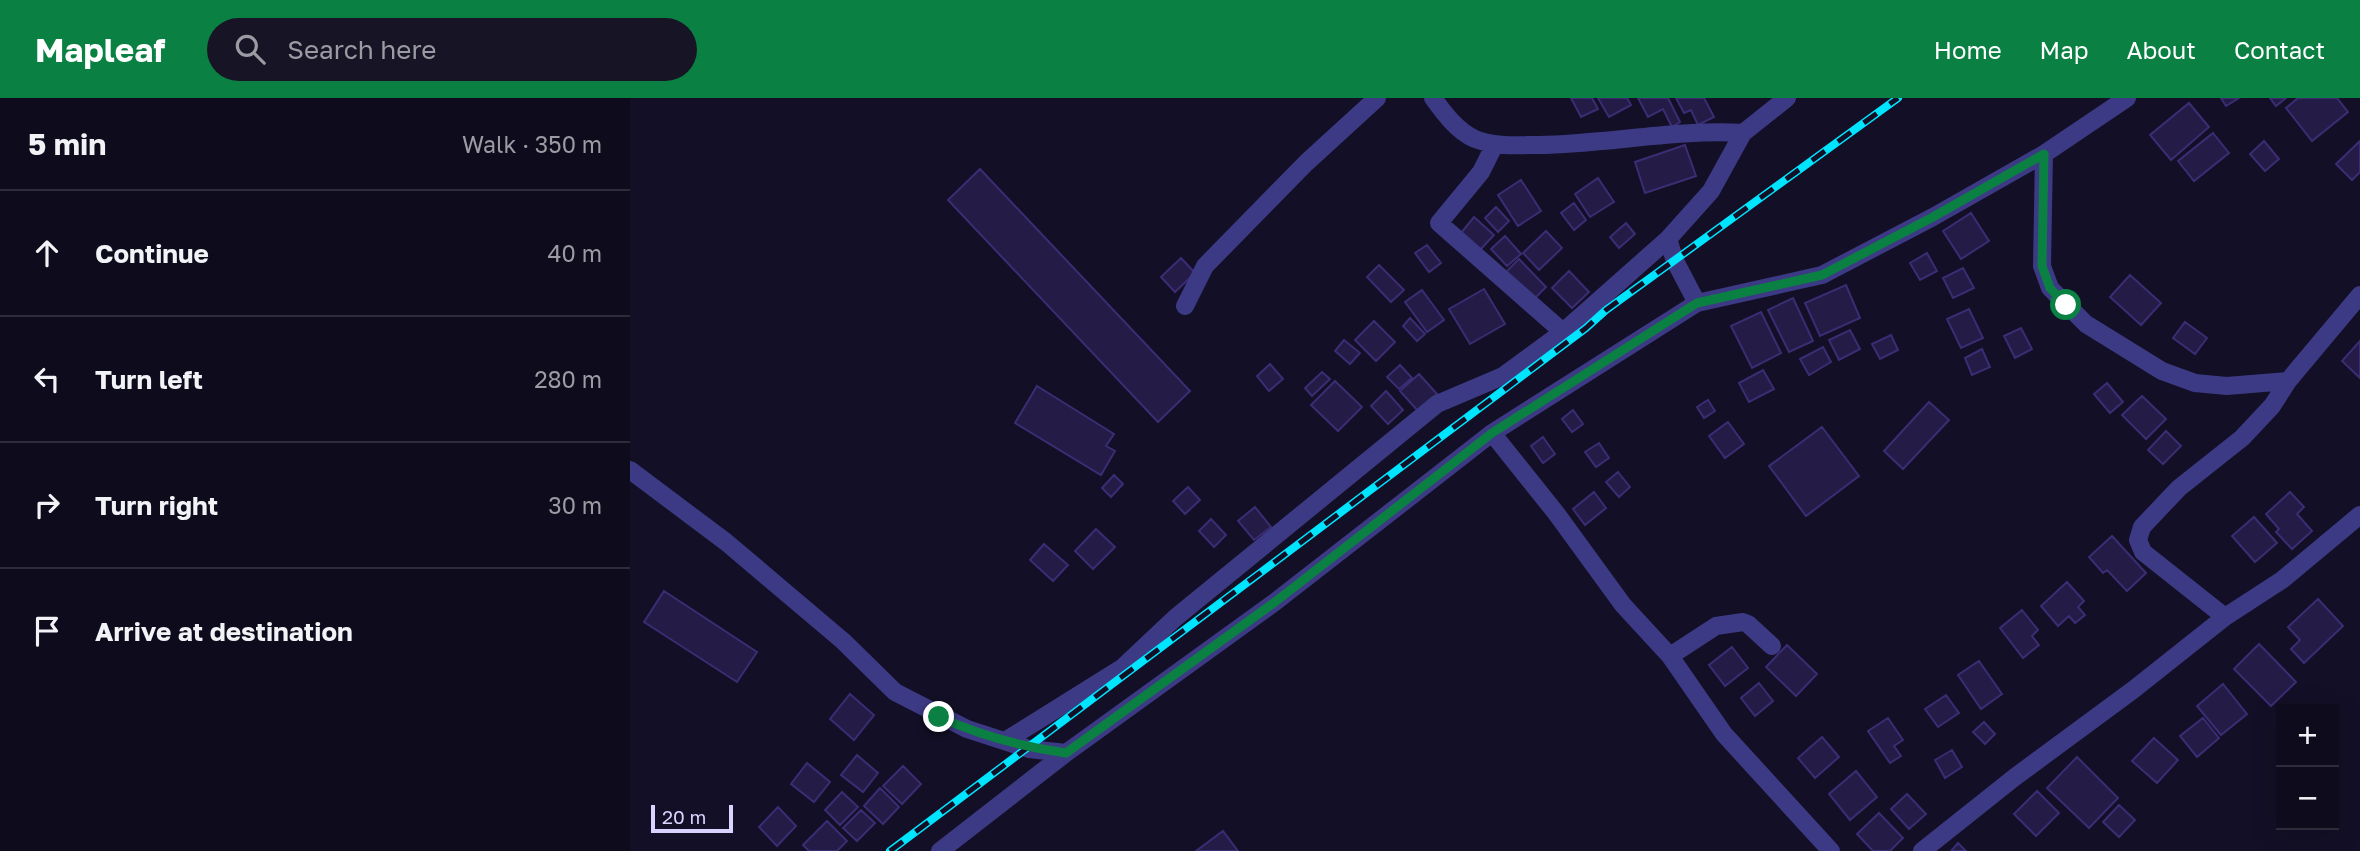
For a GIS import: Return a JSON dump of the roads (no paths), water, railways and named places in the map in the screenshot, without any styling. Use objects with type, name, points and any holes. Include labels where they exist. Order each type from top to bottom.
[{"type":"street","points":[[1185,306],[1205,266],[1307,163],[1377,98]]},
{"type":"street","points":[[1433,98],[1446,117],[1473,138],[1495,144],[1578,144],[1710,131],[1743,133]]},
{"type":"street","points":[[1005,741],[1122,668],[1175,618],[1437,404],[1503,376],[1563,332],[1668,239],[1711,191],[1743,133],[1787,98]]},
{"type":"street","points":[[940,851],[1066,753],[1275,602],[1492,433],[1697,303],[1822,275],[1933,217],[2044,154],[2127,98]]},
{"type":"street","points":[[1495,144],[1481,172],[1439,223],[1563,332]]},
{"type":"street","points":[[2044,154],[2042,266],[2050,288],[2085,324],[2162,371],[2195,383],[2227,387],[2288,382]]},
{"type":"street","points":[[1668,239],[1675,261],[1697,303]]},
{"type":"street","points":[[2225,617],[2143,552],[2138,540],[2142,527],[2179,488],[2242,438],[2272,406],[2288,382],[2360,295]]},
{"type":"street","points":[[1492,433],[1556,513],[1623,605],[1670,656],[1724,734],[1831,851]]},
{"type":"street","points":[[630,470],[737,551],[842,641],[895,692],[948,721],[1029,748],[1066,753]]},
{"type":"street","points":[[1922,851],[2225,617],[2282,580],[2360,515]]},
{"type":"street","points":[[1670,656],[1716,626],[1743,622],[1772,646]]},
{"type":"railway","points":[[890,851],[1586,328],[1606,310],[1898,98]]}]
